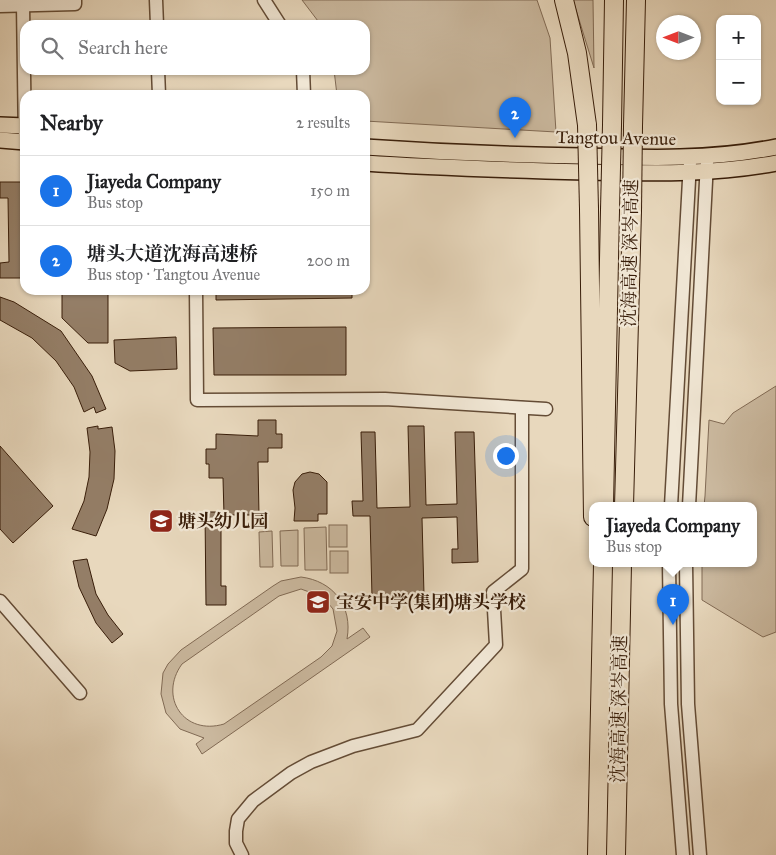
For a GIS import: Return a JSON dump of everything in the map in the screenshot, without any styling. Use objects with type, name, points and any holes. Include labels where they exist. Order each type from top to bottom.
[{"type":"highway","points":[[564,0],[577,53],[587,125],[593,502]]},
{"type":"highway","name":"沈海高速 深岑高速","points":[[604,502],[614,0]]},
{"type":"highway","name":"沈海高速 深岑高速","points":[[624,502],[635,19],[637,0]]},
{"type":"highway","points":[[595,567],[601,656]]},
{"type":"highway","name":"沈海高速 深岑高速","points":[[597,855],[603,567]]},
{"type":"highway","name":"沈海高速 深岑高速","points":[[616,855],[622,567]]},
{"type":"main road","points":[[0,125],[20,126]]},
{"type":"main road","points":[[0,140],[20,142]]},
{"type":"main road","name":"Tangtou Avenue","points":[[370,147],[498,154],[690,157],[776,147]]},
{"type":"main road","name":"Tangtou Avenue","points":[[370,163],[497,170],[689,173],[776,162]]},
{"type":"street","points":[[0,6],[75,4],[75,0]]},
{"type":"street","points":[[156,0],[157,20]]},
{"type":"street","points":[[264,0],[277,20]]},
{"type":"street","points":[[23,5],[23,20]]},
{"type":"street","points":[[24,75],[25,90]]},
{"type":"street","points":[[158,75],[159,90]]},
{"type":"street","points":[[304,75],[304,90]]},
{"type":"street","points":[[688,502],[707,156]]},
{"type":"street","points":[[672,502],[690,157]]},
{"type":"street","points":[[196,295],[197,400],[384,399],[546,409]]},
{"type":"street","points":[[242,855],[236,842],[236,831],[241,814],[253,801],[291,773],[311,762],[353,746],[417,730],[496,645],[493,592],[522,569],[522,408]]},
{"type":"street","points":[[669,567],[671,704],[683,855]]},
{"type":"street","points":[[686,567],[688,704],[700,855]]},
{"type":"street","points":[[0,601],[80,693]]},
{"type":"shaded area","points":[[302,0],[537,0],[550,38],[556,132],[370,121],[370,90],[336,90],[335,75],[370,75],[370,20],[317,20]]},
{"type":"shaded area","points":[[573,0],[593,0],[594,68]]},
{"type":"shaded area","points":[[776,386],[776,632],[763,637],[702,600],[702,567],[757,567],[757,502],[704,502],[709,420],[724,424],[733,413]]},
{"type":"shaded area","points":[[329,525],[347,525],[347,547],[329,547]]},
{"type":"shaded area","points":[[326,527],[327,570],[305,570],[304,528]]},
{"type":"shaded area","points":[[298,530],[298,566],[281,566],[280,531]]},
{"type":"shaded area","points":[[272,531],[273,567],[260,567],[259,532]]},
{"type":"shaded area","points":[[330,551],[348,551],[348,573],[330,573]]},
{"type":"shaded area","points":[[301,577],[323,584],[338,597],[344,606],[348,627],[347,639],[363,628],[370,637],[202,754],[196,744],[204,738],[180,729],[166,713],[161,694],[163,673],[168,664],[181,650],[281,581]],"holes":[[[301,589],[323,597],[333,609],[337,631],[332,646],[321,657],[224,724],[210,726],[197,724],[187,719],[179,711],[174,701],[173,689],[175,677],[182,664],[279,596]]]},
{"type":"building","points":[[0,182],[20,182],[20,278],[0,278],[0,263],[9,262],[8,198],[0,198]]},
{"type":"building","points":[[62,295],[108,295],[108,343],[88,343],[62,318]]},
{"type":"building","points":[[216,295],[352,295],[352,298],[216,300]]},
{"type":"building","points":[[0,297],[14,302],[61,331],[92,376],[106,409],[96,413],[94,407],[84,412],[74,387],[56,361],[32,338],[0,320]]},
{"type":"building","points":[[346,327],[346,375],[214,375],[213,328]]},
{"type":"building","points":[[176,337],[177,369],[130,371],[115,363],[114,340]]},
{"type":"building","points":[[258,420],[276,420],[276,434],[282,434],[282,448],[268,448],[268,462],[258,462],[259,515],[224,515],[223,478],[209,478],[209,464],[206,464],[206,449],[216,449],[216,434],[258,436]]},
{"type":"building","points":[[98,426],[98,429],[112,427],[115,451],[114,479],[107,509],[96,536],[72,529],[84,501],[89,477],[90,452],[87,428]]},
{"type":"building","points":[[408,426],[424,426],[426,505],[457,504],[455,432],[474,432],[478,562],[452,563],[452,549],[458,549],[457,517],[422,518],[424,595],[372,597],[370,516],[353,516],[352,501],[363,501],[361,432],[375,432],[377,508],[410,507]]},
{"type":"building","points":[[0,446],[53,506],[13,543],[0,529]]},
{"type":"building","points":[[310,472],[319,474],[327,482],[327,514],[318,514],[318,521],[294,521],[293,490],[295,482],[302,474]]},
{"type":"building","points":[[205,512],[221,512],[221,586],[226,586],[226,605],[206,605]]},
{"type":"building","points":[[87,559],[96,594],[108,615],[123,634],[112,643],[96,623],[79,587],[73,561]]},
{"type":"place","name":"塘头大道沈海高速桥","points":[[515,138]]},
{"type":"place","name":"塘头幼儿园","points":[[161,521]]},
{"type":"place","name":"宝安中学(集团)塘头学校","points":[[318,602]]},
{"type":"place","name":"Jiayeda Company","points":[[673,625]]}]
